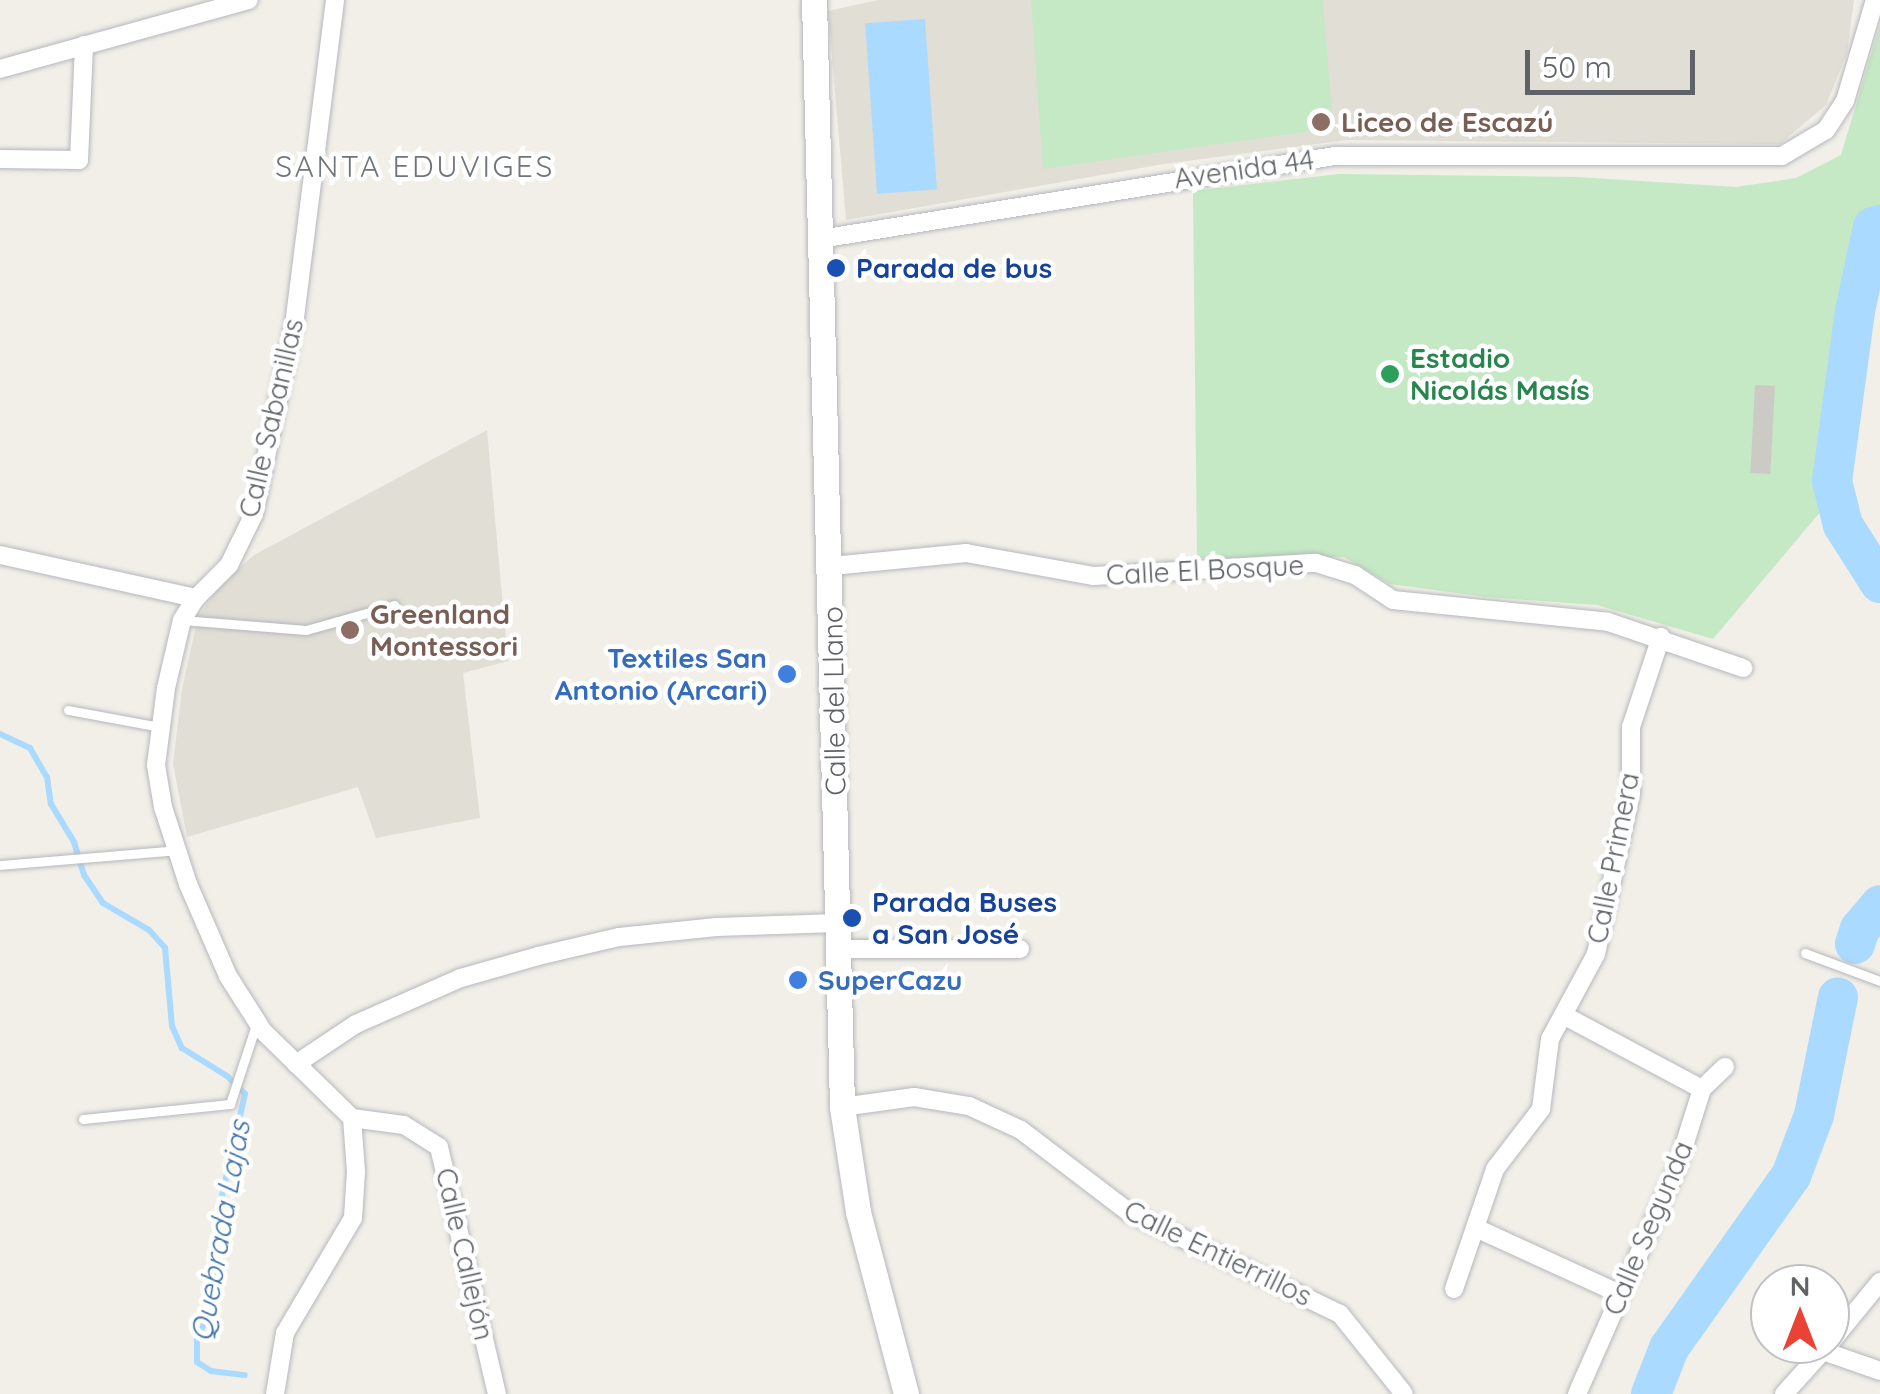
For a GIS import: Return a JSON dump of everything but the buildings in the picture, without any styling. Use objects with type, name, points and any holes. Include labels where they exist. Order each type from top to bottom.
[{"type":"main road","name":"Calle del Llano","points":[[814,0],[832,566],[842,1107],[858,1212],[906,1394]]},
{"type":"street","points":[[0,69],[249,0]]},
{"type":"street","name":"Calle Sabanillas","points":[[335,0],[294,325],[254,514],[229,566],[196,598],[182,620],[160,727],[158,779],[177,850],[228,976],[257,1023],[352,1118]]},
{"type":"street","name":"Avenida 44","points":[[820,239],[1335,156],[1782,156],[1826,130],[1845,101],[1875,0]]},
{"type":"street","points":[[0,159],[79,160],[84,46]]},
{"type":"street","name":"Calle El Bosque","points":[[832,566],[966,554],[1094,576],[1316,563],[1354,575],[1394,600],[1608,622],[1743,668]]},
{"type":"street","points":[[0,555],[196,598]]},
{"type":"street","name":"Calle Primera","points":[[1454,1289],[1478,1229],[1495,1168],[1541,1108],[1550,1039],[1596,954],[1631,793],[1632,727],[1661,637]]},
{"type":"street","points":[[296,1064],[356,1024],[461,978],[619,937],[716,927],[1020,949]]},
{"type":"street","points":[[1565,1016],[1702,1089]]},
{"type":"street","name":"Calle Segunda","points":[[1577,1394],[1678,1165],[1702,1089],[1724,1067]]},
{"type":"street","name":"Calle Entierrillos","points":[[842,1107],[914,1098],[969,1106],[1021,1130],[1130,1214],[1340,1314],[1404,1394]]},
{"type":"street","points":[[275,1394],[285,1333],[354,1218],[352,1118]]},
{"type":"street","name":"Calle Callejón","points":[[352,1118],[404,1125],[439,1147],[497,1394]]},
{"type":"street","points":[[1478,1229],[1620,1294]]},
{"type":"street","points":[[1850,1318],[1880,1282]]},
{"type":"street","points":[[1850,1356],[1880,1370]]},
{"type":"street","points":[[1784,1394],[1811,1364]]},
{"type":"lane","points":[[182,620],[306,630],[396,605]]},
{"type":"lane","points":[[68,710],[160,727]]},
{"type":"lane","points":[[0,865],[177,850]]},
{"type":"lane","points":[[1806,952],[1880,981]]},
{"type":"lane","points":[[83,1119],[230,1104],[257,1023]]},
{"type":"shaded area","name":"Liceo de Escazú","points":[[878,0],[1854,0],[1847,53],[1826,105],[1780,144],[1347,140],[1164,164],[846,220],[828,11]]},
{"type":"shaded area","name":"Greenland Montessori","points":[[487,430],[508,661],[463,673],[480,818],[376,838],[358,787],[187,837],[173,764],[182,689],[198,617],[221,584],[254,555]]},
{"type":"green space","points":[[1031,0],[1323,0],[1333,128],[1043,169]]},
{"type":"green space","points":[[1880,25],[1880,218],[1864,226],[1820,458],[1822,510],[1713,639],[1597,605],[1486,597],[1390,584],[1344,557],[1197,558],[1193,191],[1339,174],[1576,177],[1736,187],[1796,178],[1841,155]]},
{"type":"water","points":[[925,19],[937,190],[877,194],[865,23]]},
{"type":"waterway","points":[[1880,225],[1873,227],[1855,311],[1832,481],[1843,525],[1880,583]]},
{"type":"waterway","name":"Quebrada Lajas","points":[[0,734],[30,748],[47,777],[51,804],[74,842],[84,875],[103,903],[149,930],[165,948],[172,1026],[182,1048],[227,1076],[245,1094],[218,1213],[211,1308],[197,1340],[197,1362],[211,1371],[245,1375]]},
{"type":"waterway","points":[[1855,944],[1860,929],[1880,905]]},
{"type":"waterway","points":[[1651,1394],[1669,1348],[1791,1176],[1814,1115],[1838,997]]},
{"type":"place","name":"Liceo de Escazú","points":[[1321,122]]},
{"type":"place","name":"Parada de bus","points":[[836,268]]},
{"type":"place","name":"Estadio Nicolás Masís","points":[[1390,374]]},
{"type":"place","name":"Greenland Montessori","points":[[350,630]]},
{"type":"place","name":"Textiles San Antonio (Arcari)","points":[[787,674]]},
{"type":"place","name":"Parada Buses a San José","points":[[852,918]]},
{"type":"place","name":"SuperCazu","points":[[798,980]]},
{"type":"district","name":"SANTA EDUVIGES","points":[[415,166]]}]
